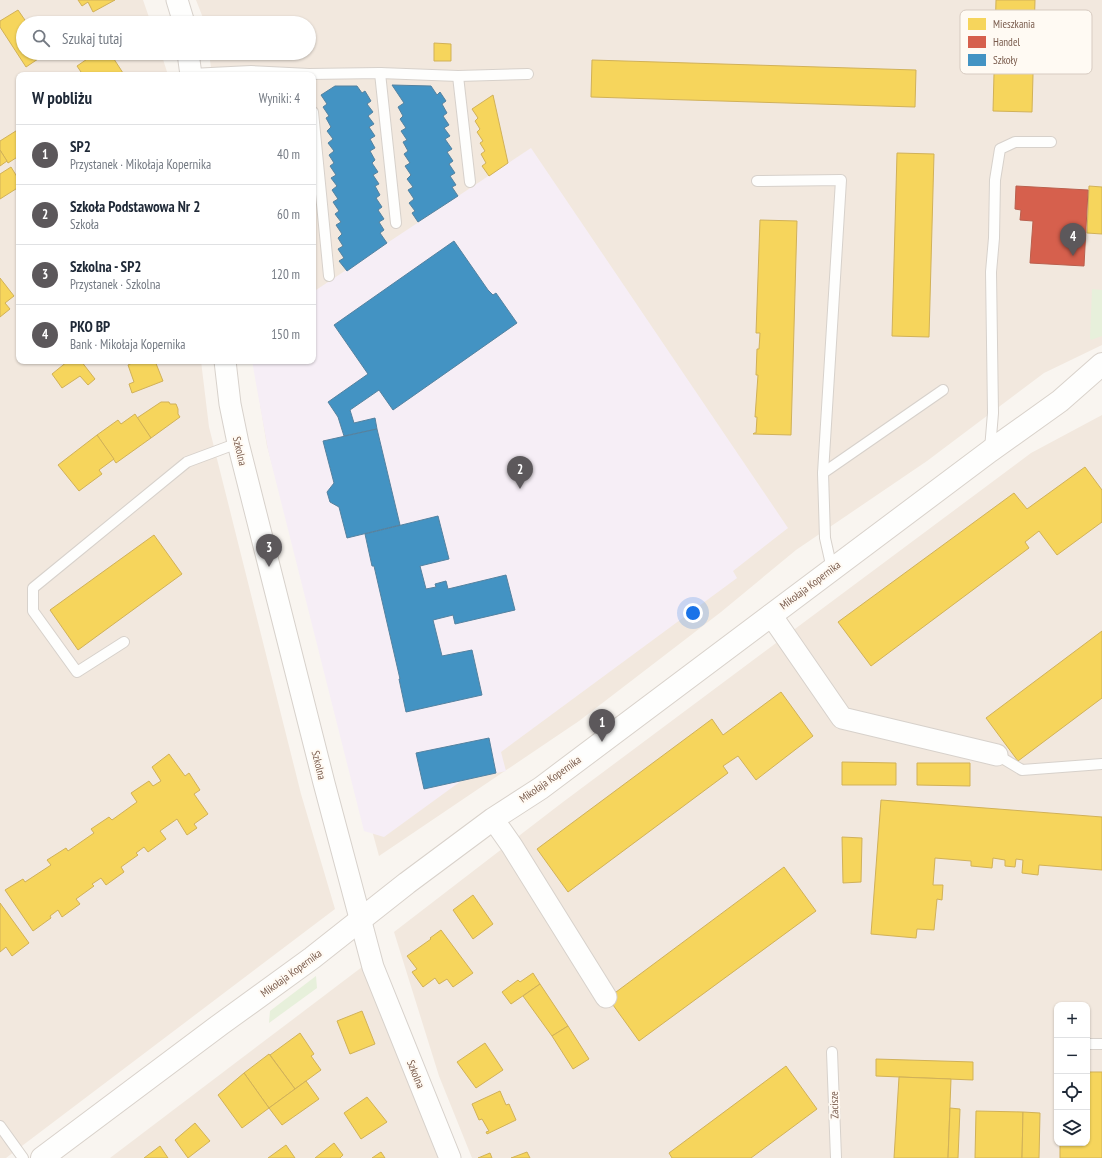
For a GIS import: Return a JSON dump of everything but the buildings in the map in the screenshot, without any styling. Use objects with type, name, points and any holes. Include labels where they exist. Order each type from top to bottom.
[{"type":"street","points":[[177,0],[182,16]]},
{"type":"street","points":[[189,60],[191,72]]},
{"type":"street","name":"Szkolna","points":[[225,364],[230,404],[238,443],[326,790],[373,967],[450,1158]]},
{"type":"street","name":"Mikołaja Kopernika","points":[[42,1158],[312,958],[493,819],[541,788],[990,451],[1060,401],[1102,364]]},
{"type":"street","name":"Mikołaja Kopernika","points":[[1060,401],[1102,386]]},
{"type":"street","points":[[771,615],[842,718],[997,755]]},
{"type":"street","points":[[493,819],[512,846],[606,997]]},
{"type":"lane","points":[[222,72],[252,70],[280,72]]},
{"type":"lane","points":[[316,74],[380,72],[458,76],[528,74]]},
{"type":"lane","points":[[380,72],[396,223]]},
{"type":"lane","points":[[458,76],[470,182]]},
{"type":"lane","points":[[990,451],[993,413],[991,272],[994,238],[995,180],[1000,149],[1015,142],[1051,142]]},
{"type":"lane","points":[[316,143],[329,276]]},
{"type":"lane","points":[[757,181],[841,180],[823,473],[825,538],[832,570]]},
{"type":"lane","points":[[823,473],[943,390]]},
{"type":"lane","points":[[124,642],[77,672],[33,611],[33,588],[187,462],[238,443]]},
{"type":"lane","points":[[997,755],[1022,770],[1102,764]]},
{"type":"lane","points":[[1090,1044],[1102,1044]]},
{"type":"lane","name":"Zacisze","points":[[832,1052],[836,1158]]},
{"type":"lane","points":[[0,1126],[23,1158]]},
{"type":"shaded area","points":[[0,0],[143,0],[149,16],[16,16],[16,60],[163,60],[167,72],[16,72],[16,364],[201,364],[209,427],[301,794],[335,909],[6,1158],[0,1158]]},
{"type":"shaded area","points":[[196,0],[1102,0],[1102,345],[1044,373],[927,461],[796,550],[721,612],[579,721],[379,856],[267,446],[253,364],[316,364],[316,72],[212,72],[210,60],[316,60],[316,16],[202,16]]},
{"type":"shaded area","points":[[531,148],[788,528],[733,571],[737,578],[501,752],[506,771],[461,781],[384,837],[364,831],[268,450],[253,364],[316,364],[316,290]]},
{"type":"shaded area","points":[[1102,415],[1102,1158],[472,1158],[439,1076],[394,932],[563,802],[1031,453]]},
{"type":"shaded area","points":[[362,967],[438,1158],[110,1158]]},
{"type":"green space","points":[[1092,289],[1102,290],[1102,336],[1091,340],[1090,338]]},
{"type":"green space","points":[[316,976],[317,988],[269,1023],[270,1011]]},
{"type":"place","name":"PKO BP","points":[[1073,256]]},
{"type":"place","name":"Szkoła Podstawowa Nr 2","points":[[520,489]]},
{"type":"place","name":"Szkolna - SP2","points":[[269,567]]},
{"type":"place","name":"SP2","points":[[602,742]]}]
